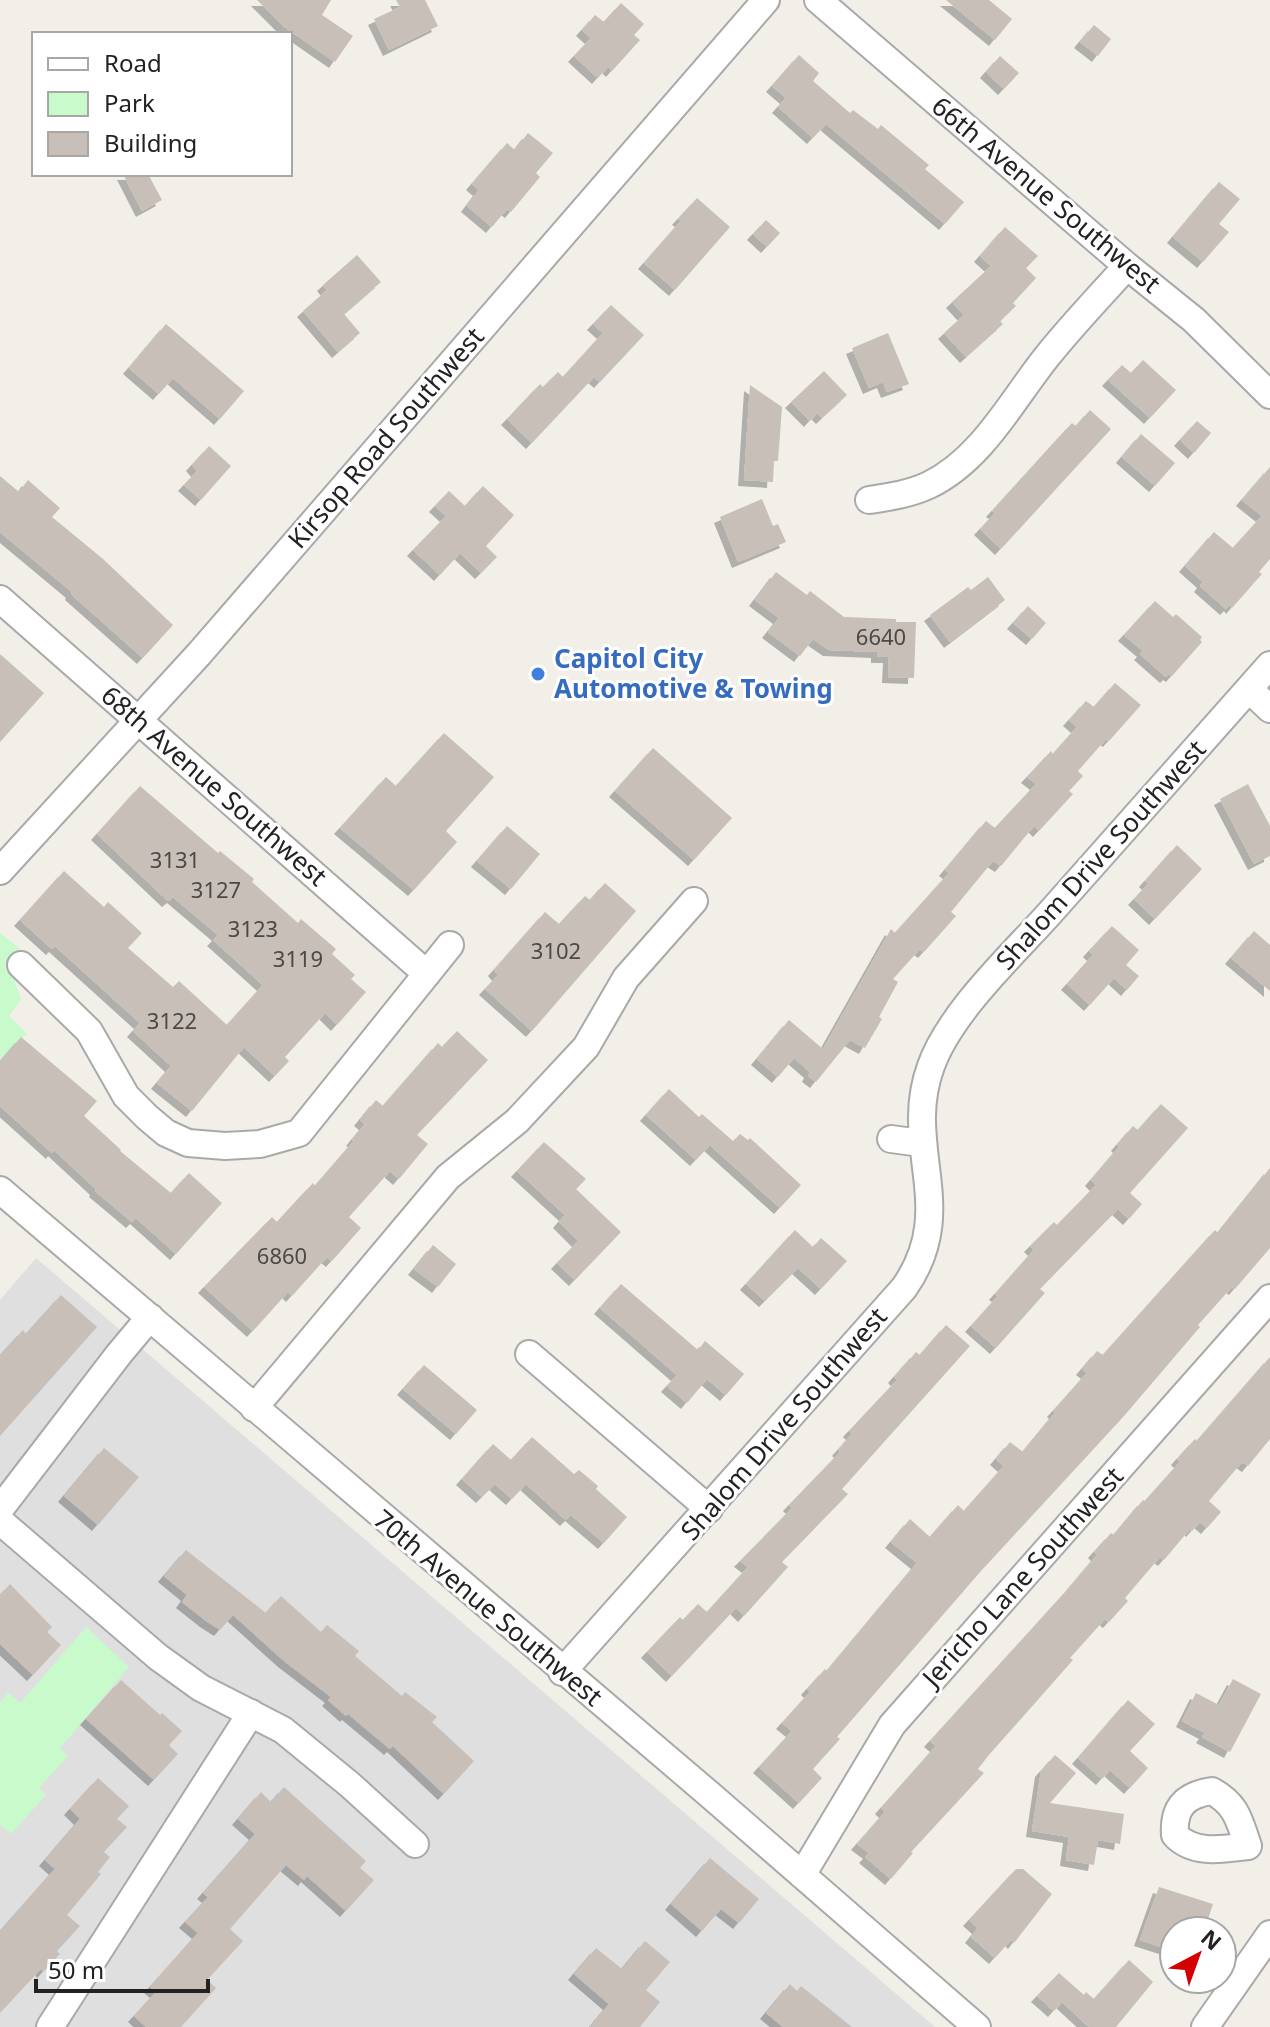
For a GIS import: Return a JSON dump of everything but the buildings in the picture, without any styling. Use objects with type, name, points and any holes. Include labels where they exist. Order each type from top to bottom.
[{"type":"street","name":"Kirsop Road Southwest","points":[[0,871],[199,654],[766,0]]},
{"type":"street","name":"66th Avenue Southwest","points":[[818,0],[1194,320],[1270,395]]},
{"type":"street","points":[[869,500],[902,495],[929,485],[957,467],[996,426],[1049,353],[1127,266]]},
{"type":"street","name":"68th Avenue Southwest","points":[[0,599],[427,974]]},
{"type":"street","name":"Shalom Drive Southwest","points":[[562,1672],[917,1270],[930,1230],[927,1167],[921,1143],[925,1085],[931,1065],[954,1025],[986,984],[1270,665]]},
{"type":"street","points":[[1249,689],[1270,709]]},
{"type":"street","points":[[254,1408],[448,1177],[517,1121],[586,1047],[626,978],[694,901]]},
{"type":"street","points":[[21,965],[89,1031],[126,1096],[166,1133],[188,1143],[260,1144],[299,1133],[450,945]]},
{"type":"street","points":[[891,1139],[921,1143]]},
{"type":"street","name":"70th Avenue Southwest","points":[[0,1190],[977,2027]]},
{"type":"street","name":"Jericho Lane Southwest","points":[[802,1875],[892,1725],[1270,1298]]},
{"type":"street","points":[[0,1509],[150,1317]]},
{"type":"street","points":[[529,1354],[709,1509]]},
{"type":"street","points":[[0,1521],[158,1657],[201,1688],[283,1730],[415,1844]]},
{"type":"street","points":[[50,2027],[251,1713]]},
{"type":"street","points":[[1205,2027],[1270,1934]]},
{"type":"shaded area","points":[[36,1258],[935,2027],[0,2027],[0,1300]]},
{"type":"green space","points":[[0,933],[20,949],[5,968],[14,979],[21,999],[9,1016],[27,1034],[0,1059]]},
{"type":"green space","points":[[86,1627],[129,1667],[60,1748],[68,1756],[39,1788],[46,1795],[11,1834],[0,1825],[0,1703],[8,1693],[20,1703]]},
{"type":"place","name":"Capitol City Automotive & Towing","points":[[538,674]]}]
